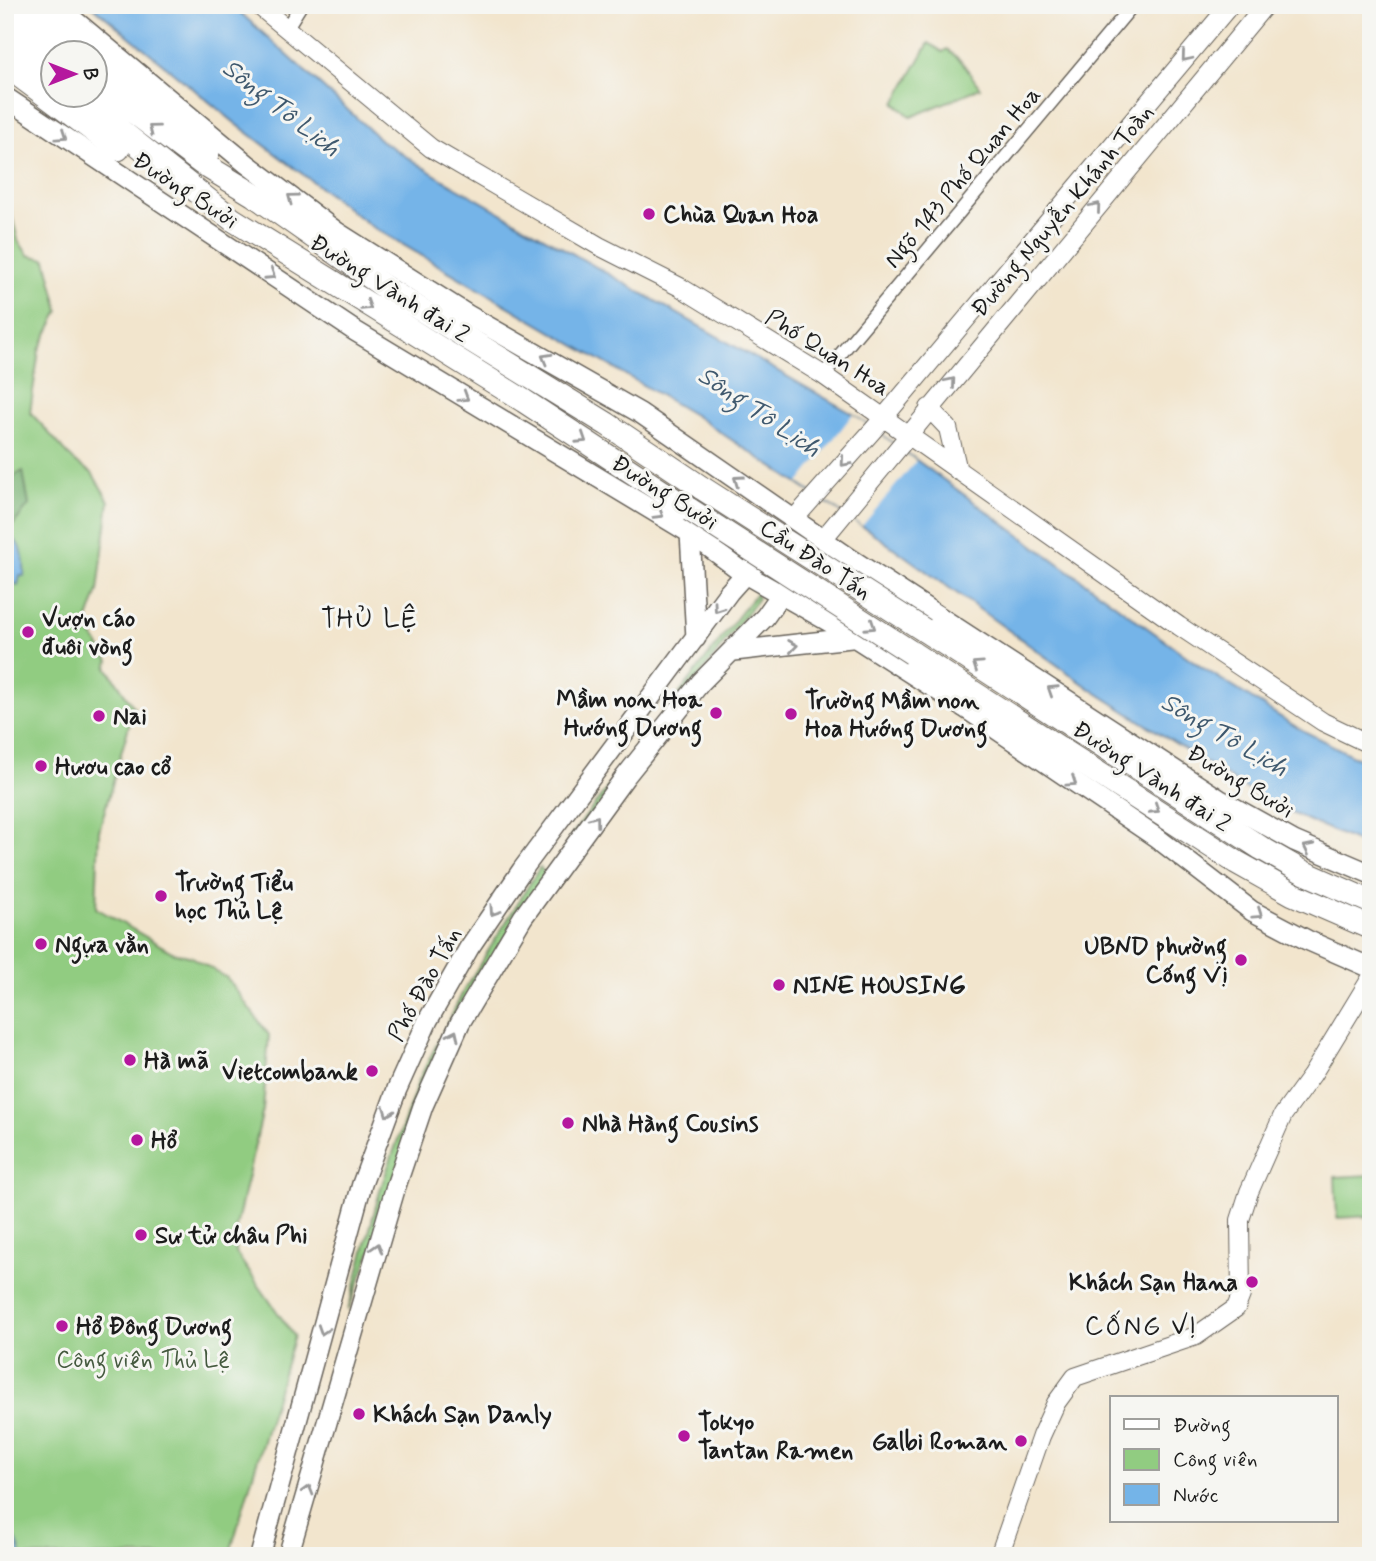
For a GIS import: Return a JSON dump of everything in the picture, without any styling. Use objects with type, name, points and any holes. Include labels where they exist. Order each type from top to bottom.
[{"type":"highway","points":[[30,5],[71,38]]},
{"type":"highway","points":[[5,9],[41,38]]},
{"type":"highway","points":[[5,38],[38,65]]},
{"type":"highway","points":[[5,65],[178,195],[232,219]]},
{"type":"highway","points":[[108,69],[196,141],[254,195]]},
{"type":"highway","name":"Đường Vành đai 2","points":[[108,93],[203,164],[254,195],[389,290],[607,424],[702,488]]},
{"type":"highway","name":"Đường Vành đai 2","points":[[92,108],[232,219],[524,401],[690,510]]},
{"type":"highway","name":"Cầu Đào Tấn","points":[[702,488],[924,629]]},
{"type":"highway","name":"Cầu Đào Tấn","points":[[690,510],[912,653]]},
{"type":"highway","name":"Đường Vành đai 2","points":[[924,629],[1261,848],[1303,872],[1371,902]]},
{"type":"highway","name":"Đường Vành đai 2","points":[[912,653],[1236,862],[1293,894],[1371,928]]},
{"type":"main road","name":"Đường Bưởi","points":[[57,5],[247,164],[337,232],[468,315],[640,413],[873,573],[1219,799],[1294,841],[1371,874]]},
{"type":"main road","name":"Phố Quan Hoa","points":[[258,5],[431,148],[599,246],[680,287],[823,375],[903,441],[958,471],[1179,626],[1323,722],[1371,745]]},
{"type":"main road","name":"Đường Nguyễn Khánh Toàn","points":[[794,519],[879,423],[1230,5]]},
{"type":"main road","name":"Đường Nguyễn Khánh Toàn","points":[[823,539],[1265,5]]},
{"type":"main road","name":"Đường Bưởi","points":[[5,97],[355,331],[690,533],[745,574],[965,708],[1157,838],[1252,911],[1284,930],[1371,968]]},
{"type":"main road","points":[[929,408],[948,428],[958,471]]},
{"type":"main road","name":"Phố Đào Tấn","points":[[260,1556],[362,1184],[393,1098],[442,996],[469,948],[533,855],[745,574],[794,519]]},
{"type":"main road","points":[[690,533],[696,638]]},
{"type":"main road","name":"Phố Đào Tấn","points":[[288,1556],[373,1261],[423,1106],[478,987],[509,937],[554,874],[701,682],[734,651],[823,539]]},
{"type":"main road","points":[[734,651],[845,633],[835,605],[844,588],[873,573]]},
{"type":"main road","points":[[533,855],[554,874]]},
{"type":"main road","points":[[999,1556],[1041,1436],[1056,1403],[1075,1377],[1196,1336],[1236,1308],[1241,1295],[1240,1220],[1249,1192],[1283,1115],[1312,1075],[1371,978]]},
{"type":"street","points":[[286,29],[301,5]]},
{"type":"street","name":"Ngõ 143 Phố Quan Hoa","points":[[823,375],[1133,5]]},
{"type":"green space","points":[[929,43],[943,52],[947,49],[962,62],[980,88],[911,117],[895,103]]},
{"type":"green space","name":"Công viên Thủ Lệ","points":[[5,188],[18,240],[28,255],[46,259],[59,311],[39,350],[30,412],[75,462],[92,473],[109,501],[98,591],[86,625],[109,661],[107,667],[134,708],[99,831],[96,908],[172,952],[192,957],[227,978],[269,1035],[263,1110],[234,1236],[236,1253],[294,1336],[229,1556],[5,1556]]},
{"type":"green space","points":[[23,471],[29,505],[13,525],[5,522],[5,481]]},
{"type":"green space","points":[[756,593],[758,598],[575,841],[570,837]]},
{"type":"green space","points":[[540,867],[546,875],[470,993],[348,1311],[381,1187],[419,1080],[464,990]]},
{"type":"green space","points":[[1371,1175],[1371,1216],[1337,1218],[1335,1177]]},
{"type":"water","name":"Sông Tô Lịch","points":[[91,5],[232,5],[382,141],[437,176],[853,414],[1200,666],[1298,728],[1371,765],[1371,848],[1269,803],[1092,690],[874,534],[694,415],[371,226],[235,123]]},
{"type":"water","points":[[5,531],[19,546],[23,557],[24,576],[20,576],[18,585],[9,582],[5,591]]},
{"type":"water","points":[[5,1535],[6,1540],[16,1539],[22,1556],[5,1556]]},
{"type":"pier","points":[[853,414],[916,461],[862,526],[799,483]]},
{"type":"place","name":"Chùa Quan Hoa","points":[[649,214]]},
{"type":"place","name":"Vượn cáo đuôi vòng","points":[[28,632]]},
{"type":"place","name":"Mầm non Hoa Hướng Dương","points":[[716,713]]},
{"type":"place","name":"Trường Mầm non Hoa Hướng Dương","points":[[791,714]]},
{"type":"place","name":"Nai","points":[[99,716]]},
{"type":"place","name":"Hươu cao cổ","points":[[41,766]]},
{"type":"place","name":"Trường Tiểu học Thủ Lệ","points":[[161,896]]},
{"type":"place","name":"Ngựa vằn","points":[[41,944]]},
{"type":"place","name":"UBND phường Cống Vị","points":[[1241,960]]},
{"type":"place","name":"NINE HOUSING","points":[[779,985]]},
{"type":"place","name":"Hà mã","points":[[130,1060]]},
{"type":"place","name":"Vietcombank","points":[[372,1071]]},
{"type":"place","name":"Nhà Hàng Cousins","points":[[568,1123]]},
{"type":"place","name":"Hổ","points":[[137,1140]]},
{"type":"place","name":"Sư tử châu Phi","points":[[141,1235]]},
{"type":"place","name":"Khách Sạn Hana","points":[[1252,1282]]},
{"type":"place","name":"Hổ Đông Dương","points":[[62,1326]]},
{"type":"place","name":"Khách Sạn Danly","points":[[359,1414]]},
{"type":"place","name":"Tokyo Tantan Ramen","points":[[684,1436]]},
{"type":"place","name":"Galbi Roman","points":[[1021,1441]]},
{"type":"district","name":"THỦ LỆ","points":[[370,618]]},
{"type":"district","name":"CỐNG VỊ","points":[[1141,1325]]}]
